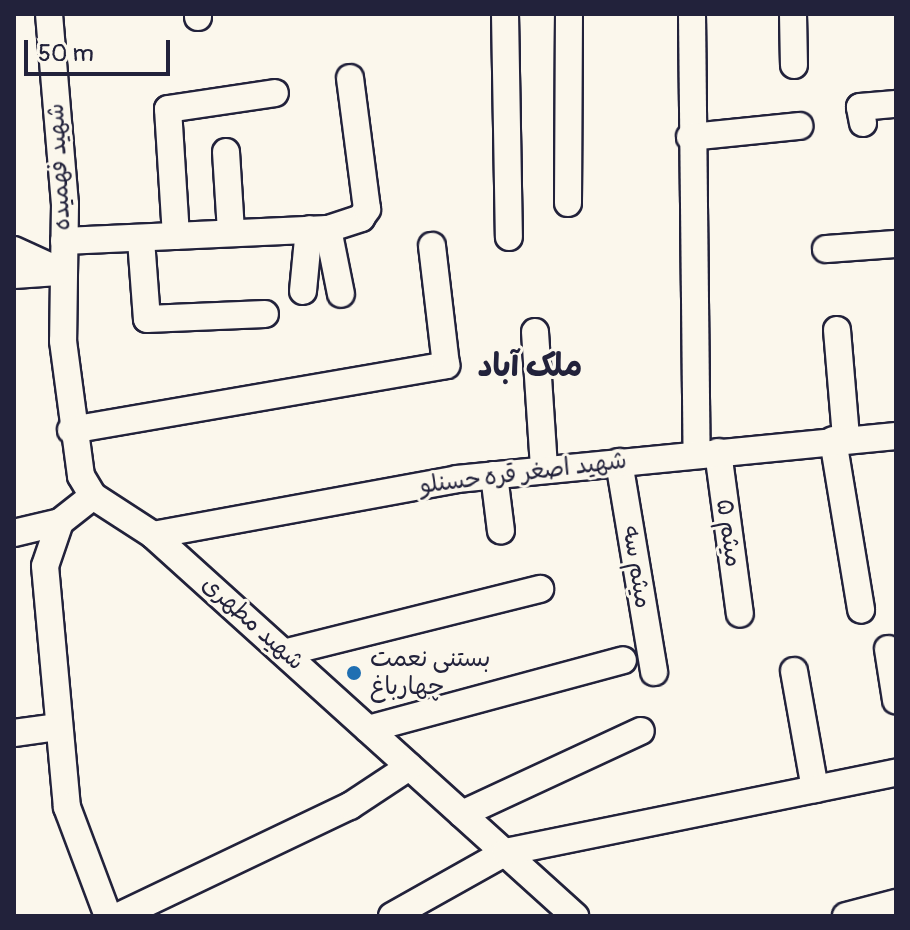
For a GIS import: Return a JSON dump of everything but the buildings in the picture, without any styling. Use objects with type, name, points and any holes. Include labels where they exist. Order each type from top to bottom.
[{"type":"street","name":"شهید فهمیده","points":[[49,14],[64,241],[62,272]]},
{"type":"street","points":[[505,14],[509,237]]},
{"type":"street","points":[[568,203],[569,14]]},
{"type":"street","name":"میثم ۵","points":[[692,14],[690,137],[708,453],[740,614]]},
{"type":"street","points":[[793,14],[794,65]]},
{"type":"street","points":[[64,241],[141,240],[231,231],[319,229],[367,209],[350,78]]},
{"type":"street","points":[[176,236],[168,109],[275,93]]},
{"type":"street","points":[[863,123],[860,107],[896,104]]},
{"type":"street","points":[[690,137],[799,126]]},
{"type":"street","points":[[226,152],[231,231]]},
{"type":"street","points":[[303,291],[319,229]]},
{"type":"street","points":[[319,229],[341,294]]},
{"type":"street","points":[[141,240],[147,319],[265,314]]},
{"type":"street","points":[[826,249],[896,244]]},
{"type":"street","points":[[71,430],[446,365],[432,246]]},
{"type":"street","points":[[14,250],[62,272]]},
{"type":"street","points":[[14,275],[62,272]]},
{"type":"street","points":[[14,533],[60,522],[93,496],[71,430],[62,272]]},
{"type":"street","points":[[837,330],[840,439],[861,610]]},
{"type":"street","points":[[535,332],[544,469]]},
{"type":"street","name":"شهید اصغر قره حسنلو","points":[[153,535],[494,475],[840,439],[896,436]]},
{"type":"street","name":"میثم سه","points":[[619,462],[654,672]]},
{"type":"street","points":[[494,475],[501,531]]},
{"type":"street","name":"شهید مطهری","points":[[93,496],[153,535],[287,652],[575,916]]},
{"type":"street","points":[[60,522],[45,566],[57,727],[67,807],[108,916]]},
{"type":"street","points":[[287,652],[540,589]]},
{"type":"street","points":[[888,649],[896,700]]},
{"type":"street","points":[[368,729],[623,660]]},
{"type":"street","points":[[794,671],[815,789]]},
{"type":"street","points":[[14,733],[57,727]]},
{"type":"street","points":[[462,814],[641,731]]},
{"type":"street","points":[[119,916],[350,806],[409,767]]},
{"type":"street","points":[[392,916],[506,852],[896,773]]},
{"type":"street","points":[[846,916],[896,903]]},
{"type":"place","name":"بستنی نعمت چهارباغ","points":[[354,673]]},
{"type":"district","name":"ملک آباد","points":[[530,366]]}]
